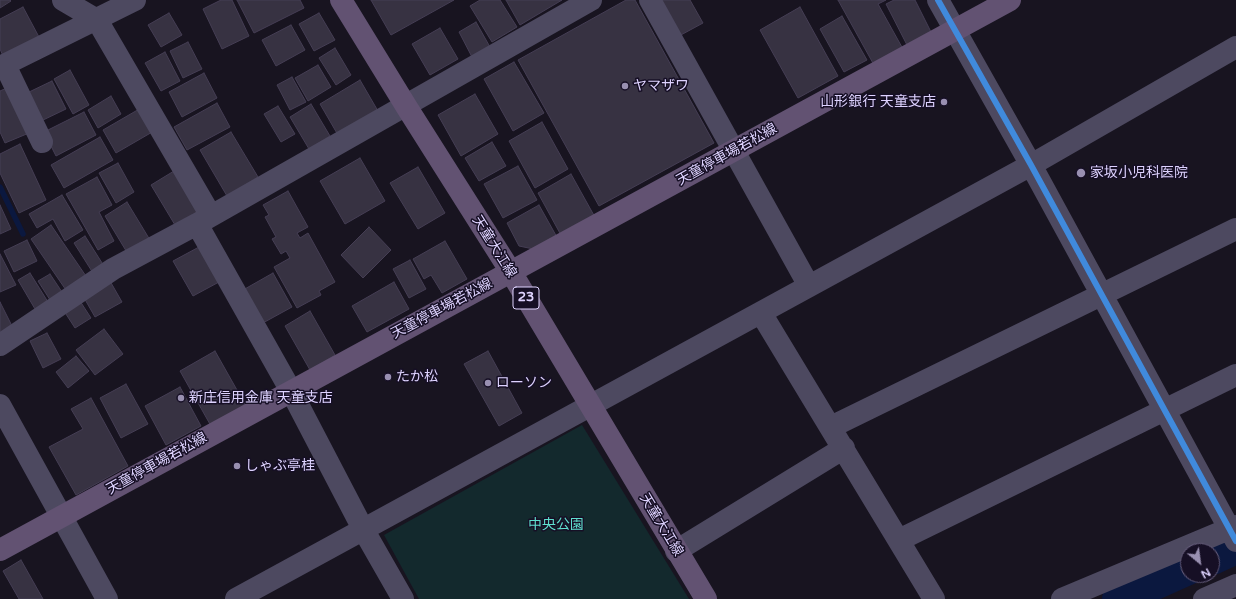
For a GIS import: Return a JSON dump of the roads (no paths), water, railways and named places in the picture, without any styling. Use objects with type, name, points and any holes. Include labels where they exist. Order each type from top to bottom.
[{"type":"main road","name":"天童大江線","points":[[341,0],[511,272],[706,599]]},
{"type":"main road","name":"天童停車場若松線","points":[[0,550],[1010,0]]},
{"type":"street","points":[[63,0],[98,20],[204,220],[290,391],[363,529],[403,599]]},
{"type":"street","points":[[42,142],[3,66],[98,20],[135,0]]},
{"type":"street","points":[[650,0],[809,286]]},
{"type":"street","points":[[938,0],[1234,532],[1062,599]]},
{"type":"street","points":[[0,345],[113,269],[204,220],[406,106],[581,2]]},
{"type":"street","points":[[236,599],[1031,165],[1236,47]]},
{"type":"street","points":[[831,428],[1236,229]]},
{"type":"street","points":[[761,313],[934,599]]},
{"type":"street","points":[[899,540],[1236,375]]},
{"type":"street","points":[[0,405],[107,599]]},
{"type":"street","points":[[676,551],[844,448]]},
{"type":"street","points":[[1204,599],[1236,585]]},
{"type":"waterway","points":[[0,187],[23,234]]},
{"type":"waterway","points":[[1220,554],[1236,547]]},
{"type":"waterway","points":[[1119,599],[1180,572]]},
{"type":"place","name":"ヤマザワ","points":[[625,86]]},
{"type":"place","name":"山形銀行 天童支店","points":[[944,102]]},
{"type":"place","name":"家坂小児科医院","points":[[1081,173]]},
{"type":"place","name":"たか松","points":[[388,377]]},
{"type":"place","name":"ローソン","points":[[488,383]]},
{"type":"place","name":"新庄信用金庫 天童支店","points":[[181,398]]},
{"type":"place","name":"しゃぶ亭桂","points":[[237,466]]},
{"type":"park label","name":"中央公園","points":[[556,525]]}]
